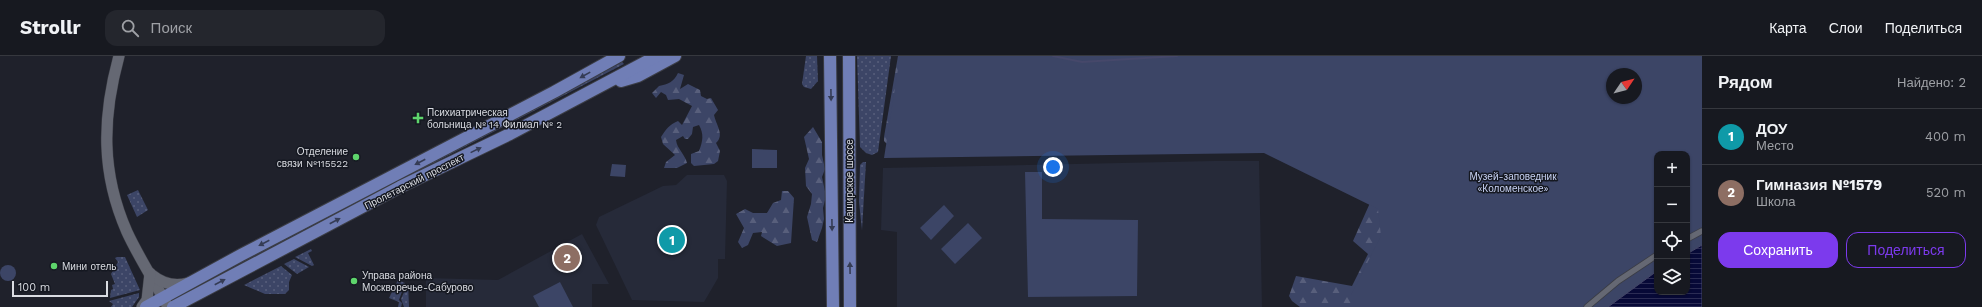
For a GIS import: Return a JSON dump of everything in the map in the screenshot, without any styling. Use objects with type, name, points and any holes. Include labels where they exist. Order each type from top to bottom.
[{"type":"main road","points":[[119,56],[110,99],[107,140],[108,171],[115,201],[127,232],[166,302]]},
{"type":"main road","name":"Пролетарский проспект","points":[[146,307],[166,302],[190,282],[554,92],[619,56]]},
{"type":"main road","name":"Пролетарский проспект","points":[[173,307],[400,186],[510,134],[657,56]]},
{"type":"main road","points":[[592,91],[638,76],[675,56]]},
{"type":"main road","name":"Каширское шоссе","points":[[830,56],[833,307]]},
{"type":"main road","name":"Каширское шоссе","points":[[850,56],[850,307]]},
{"type":"main road","points":[[150,273],[158,280],[171,285],[181,285],[190,282]]},
{"type":"main road","points":[[142,307],[147,300],[150,273]]},
{"type":"main road","points":[[185,307],[197,294]]},
{"type":"street","points":[[1690,237],[1702,231]]},
{"type":"street","points":[[1587,307],[1618,281],[1654,257]]},
{"type":"shaded area","points":[[1259,161],[1262,307],[897,307],[897,232],[881,230],[883,168]]},
{"type":"shaded area","points":[[687,175],[724,175],[727,181],[725,259],[718,259],[718,278],[704,302],[632,300],[596,225],[599,217],[663,186],[676,185]]},
{"type":"shaded area","points":[[582,234],[609,284],[592,284],[592,307],[426,307],[426,278],[498,280]]},
{"type":"shaded area","points":[[1702,245],[1702,307],[1608,307],[1654,273],[1654,295],[1690,295],[1690,252]]},
{"type":"green space","points":[[806,56],[817,56],[818,81],[811,89],[804,87],[802,84]]},
{"type":"green space","points":[[857,56],[891,56],[878,152],[872,155],[866,153],[860,147]]},
{"type":"green space","points":[[898,56],[907,56],[889,146],[884,141],[884,137]]},
{"type":"green space","name":"Музей-заповедник «Коломенское»","points":[[900,56],[1702,56],[1702,245],[1690,252],[1690,151],[1654,151],[1654,273],[1608,307],[1351,307],[1351,295],[1381,236],[1378,209],[1264,153],[884,158]]},
{"type":"green space","points":[[622,62],[624,64],[191,289],[189,287]]},
{"type":"green space","points":[[678,73],[684,75],[680,89],[688,84],[700,90],[701,96],[707,99],[711,98],[718,110],[714,115],[720,133],[719,140],[716,143],[720,151],[718,161],[714,164],[694,166],[691,163],[691,154],[699,151],[702,141],[702,131],[699,125],[693,127],[692,134],[688,139],[685,139],[683,136],[676,140],[687,163],[677,168],[664,168],[666,162],[675,155],[663,144],[661,137],[668,128],[678,121],[682,125],[692,106],[679,99],[668,100],[666,95],[661,92],[656,98],[652,93],[659,86],[673,81]]},
{"type":"green space","points":[[813,127],[822,142],[822,155],[825,169],[822,177],[826,196],[823,208],[824,219],[817,242],[812,240],[807,217],[812,194],[806,186],[805,168],[809,159],[804,137]]},
{"type":"green space","points":[[752,149],[777,150],[777,168],[752,168]]},
{"type":"green space","points":[[863,162],[866,162],[862,230],[859,202],[860,165]]},
{"type":"green space","points":[[612,164],[626,165],[625,177],[610,176]]},
{"type":"green space","points":[[1025,172],[1042,172],[1042,219],[1138,220],[1137,296],[1028,297]]},
{"type":"green space","points":[[138,190],[148,210],[137,217],[127,195]]},
{"type":"green space","points":[[782,191],[788,191],[794,198],[791,243],[777,246],[761,236],[762,232],[753,233],[748,245],[742,248],[738,242],[744,228],[736,214],[745,209],[753,213],[767,213],[773,203],[781,200]]},
{"type":"green space","points":[[1374,194],[1464,307],[1300,307],[1292,301],[1289,296],[1296,276],[1352,286],[1368,254],[1353,241]]},
{"type":"green space","points":[[944,205],[954,216],[931,240],[920,228]]},
{"type":"green space","points":[[968,223],[982,238],[955,264],[941,249]]},
{"type":"green space","points":[[311,249],[312,251],[308,253],[314,265],[312,266],[295,257]]},
{"type":"green space","points":[[125,257],[140,290],[110,298],[111,290],[113,289],[112,285],[115,284],[111,274],[118,262],[115,258]]},
{"type":"green space","points":[[294,259],[309,267],[297,274],[284,264]]},
{"type":"green space","points":[[5,265],[11,265],[16,270],[14,279],[11,281],[5,281],[0,276],[0,270]]},
{"type":"green space","points":[[281,266],[292,275],[289,282],[289,290],[285,294],[265,294],[244,285]]},
{"type":"green space","points":[[398,280],[405,283],[399,300],[402,303],[401,307],[398,307],[399,302],[389,298]]},
{"type":"green space","points":[[560,282],[573,307],[539,307],[533,296]]},
{"type":"green space","points":[[408,283],[409,307],[404,307],[401,299]]},
{"type":"green space","points":[[139,293],[139,297],[132,307],[111,307],[113,304],[109,301]]},
{"type":"waterway","points":[[1053,56],[1082,62],[1177,56]]},
{"type":"place","name":"Психиатрическая больница № 14 Филиал № 2","points":[[418,118]]},
{"type":"place","name":"Отделение связи №115522","points":[[356,157]]},
{"type":"place","name":"ДОУ","points":[[672,240]]},
{"type":"place","name":"Гимназия №1579","points":[[567,258]]},
{"type":"place","name":"Мини отель","points":[[54,266]]},
{"type":"place","name":"Управа района Москворечье-Сабурово","points":[[354,281]]}]
